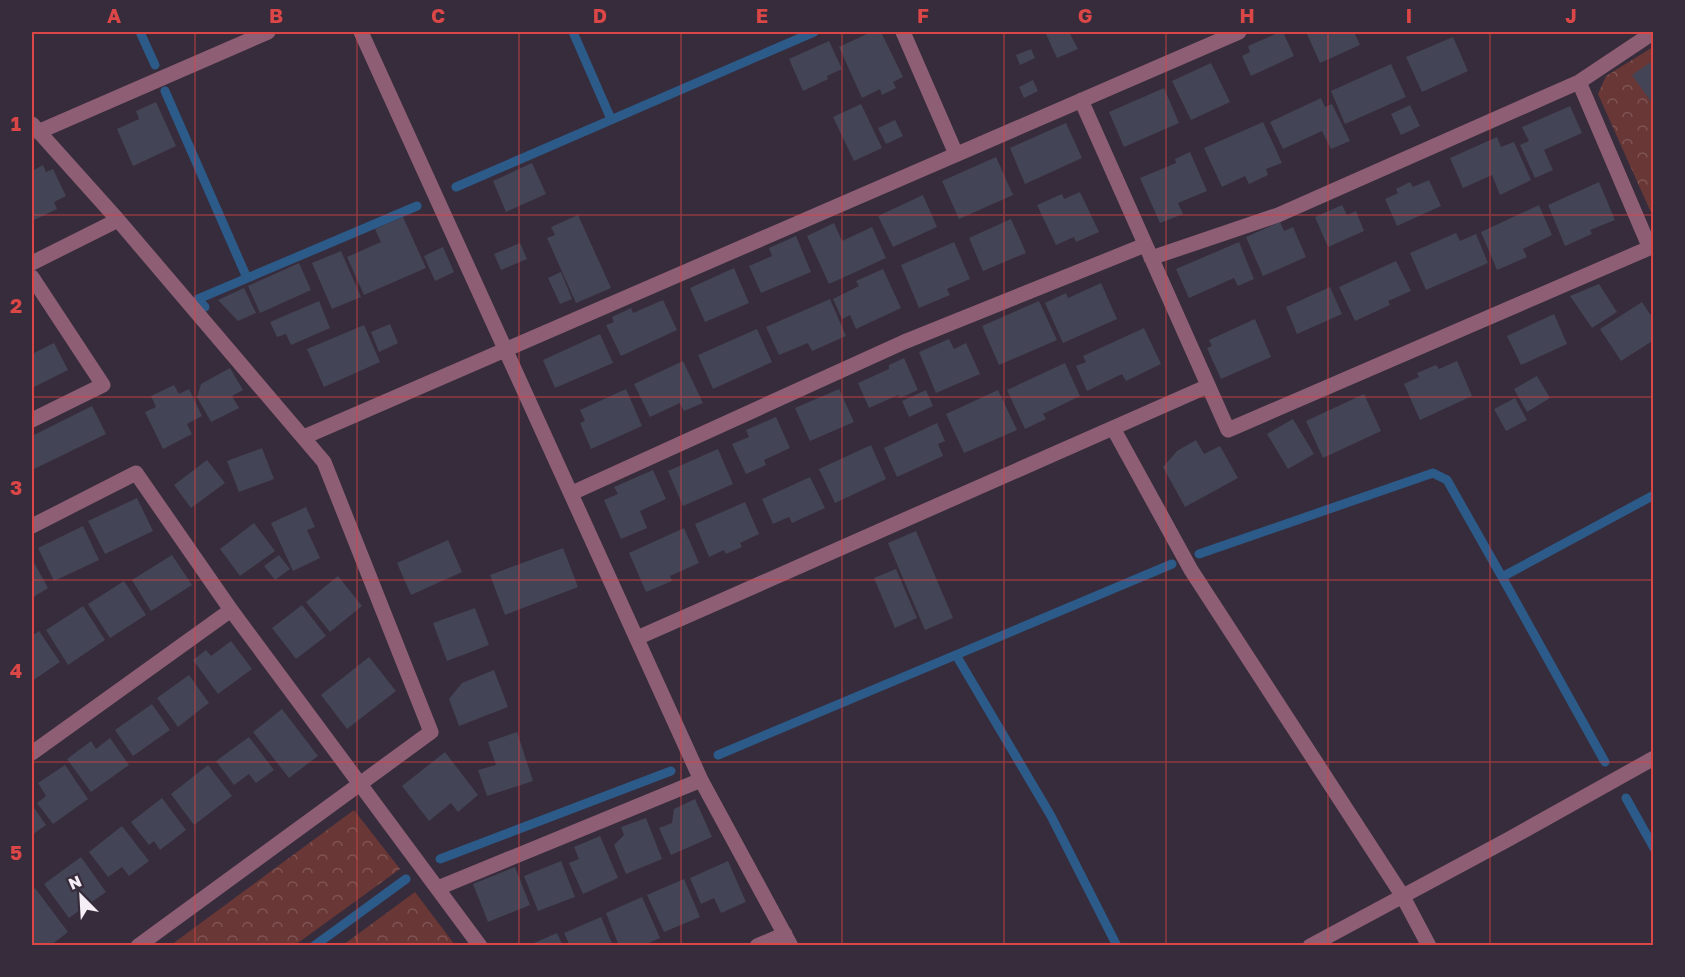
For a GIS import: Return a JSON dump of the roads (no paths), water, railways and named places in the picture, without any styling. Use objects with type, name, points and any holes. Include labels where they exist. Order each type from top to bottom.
[{"type":"street","points":[[138,945],[431,732],[324,462],[118,220],[35,128],[268,32]]},
{"type":"street","points":[[361,32],[701,780],[788,940],[758,945]]},
{"type":"street","points":[[903,32],[956,154]]},
{"type":"street","points":[[304,437],[1239,32]]},
{"type":"street","points":[[572,493],[904,342],[1148,251],[1278,215],[1580,82],[1653,32]]},
{"type":"street","points":[[1081,100],[1228,430],[1651,246],[1580,82]]},
{"type":"street","points":[[32,263],[118,220]]},
{"type":"street","points":[[32,277],[103,386],[32,420]]},
{"type":"street","points":[[637,638],[1208,386]]},
{"type":"street","points":[[1113,428],[1191,570],[1402,895],[1429,945]]},
{"type":"street","points":[[32,526],[136,474],[231,610],[480,945]]},
{"type":"street","points":[[32,753],[231,610]]},
{"type":"street","points":[[1310,945],[1509,839],[1653,758]]},
{"type":"street","points":[[438,888],[701,780]]},
{"type":"waterway","points":[[140,32],[155,65]]},
{"type":"waterway","points":[[573,32],[611,119]]},
{"type":"waterway","points":[[456,187],[814,32]]},
{"type":"waterway","points":[[165,91],[247,278]]},
{"type":"waterway","points":[[205,307],[198,299],[417,206]]},
{"type":"waterway","points":[[1199,554],[1433,473],[1447,480],[1502,577],[1654,495]]},
{"type":"waterway","points":[[718,755],[1172,564]]},
{"type":"waterway","points":[[1502,577],[1605,762]]},
{"type":"waterway","points":[[956,655],[1051,816],[1117,946]]},
{"type":"waterway","points":[[440,859],[671,771]]},
{"type":"waterway","points":[[1626,798],[1654,848]]},
{"type":"waterway","points":[[314,946],[406,879]]}]
